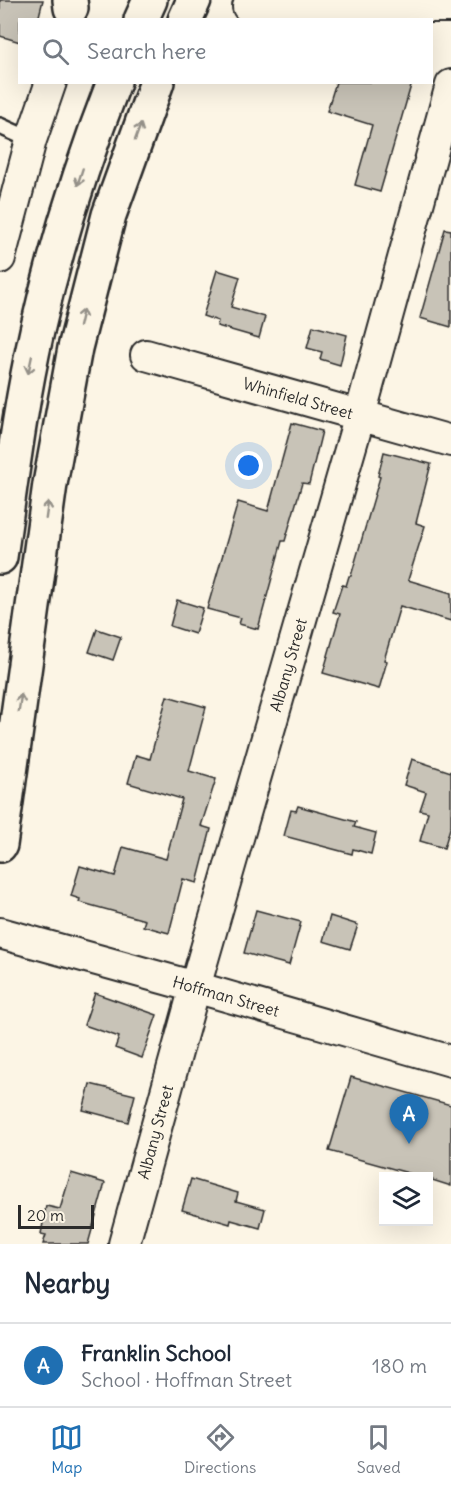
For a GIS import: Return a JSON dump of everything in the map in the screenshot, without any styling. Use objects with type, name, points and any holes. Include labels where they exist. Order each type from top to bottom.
[{"type":"highway","points":[[142,18],[150,0]]},
{"type":"highway","points":[[186,18],[194,0]]},
{"type":"highway","points":[[0,557],[19,425],[47,289],[73,198],[113,84]]},
{"type":"highway","points":[[0,844],[50,484],[70,370],[85,302],[109,215],[156,84]]},
{"type":"street","points":[[248,7],[451,7]]},
{"type":"street","points":[[0,258],[31,140],[50,84]]},
{"type":"street","name":"Albany Street","points":[[124,1244],[195,987],[360,415],[451,85]]},
{"type":"street","name":"Whinfield Street","points":[[146,355],[451,441]]},
{"type":"street","name":"Hoffman Street","points":[[0,933],[451,1061]]},
{"type":"lane","points":[[0,126],[31,140]]},
{"type":"building","points":[[0,0],[43,0],[38,18],[18,18],[18,41],[0,36]]},
{"type":"building","points":[[335,84],[411,84],[380,192],[355,185],[372,125],[327,111]]},
{"type":"building","points":[[445,229],[451,230],[451,327],[420,318]]},
{"type":"building","points":[[217,270],[240,277],[231,307],[265,317],[259,338],[217,326],[218,321],[203,316]]},
{"type":"building","points":[[313,326],[347,335],[340,365],[320,359],[322,352],[307,348]]},
{"type":"building","points":[[292,423],[322,431],[309,484],[302,483],[285,541],[282,541],[258,629],[239,624],[241,618],[207,609],[238,502],[268,511]]},
{"type":"building","points":[[384,452],[431,464],[416,523],[425,526],[408,580],[451,593],[451,621],[400,606],[384,660],[387,661],[379,689],[323,673],[340,614],[333,612],[342,585],[346,586],[351,576],[380,477],[378,476]]},
{"type":"building","points":[[177,600],[203,608],[195,634],[170,626]]},
{"type":"building","points":[[97,629],[121,637],[113,660],[89,652]]},
{"type":"building","points":[[167,696],[206,707],[189,771],[216,779],[201,826],[211,829],[197,883],[183,879],[169,933],[143,926],[145,920],[79,902],[80,899],[71,896],[80,866],[115,876],[123,847],[166,859],[182,799],[128,783],[136,755],[150,759]]},
{"type":"building","points":[[412,759],[451,772],[451,825],[444,848],[420,841],[428,812],[420,810],[426,792],[404,785]]},
{"type":"building","points":[[298,806],[356,822],[354,827],[376,833],[371,854],[353,849],[352,854],[284,836],[291,810],[296,811]]},
{"type":"building","points":[[256,910],[301,922],[289,965],[244,953]]},
{"type":"building","points":[[330,916],[358,925],[350,949],[323,941]]},
{"type":"building","points":[[95,993],[157,1015],[142,1058],[115,1048],[119,1037],[84,1025]]},
{"type":"building","points":[[351,1077],[451,1105],[451,1186],[433,1180],[433,1172],[405,1172],[329,1151]]},
{"type":"building","points":[[90,1084],[135,1095],[128,1122],[83,1110]]},
{"type":"building","points":[[71,1173],[105,1183],[88,1244],[43,1244],[46,1235],[41,1234],[46,1206],[60,1209]]},
{"type":"building","points":[[191,1179],[238,1193],[236,1201],[265,1209],[260,1228],[231,1220],[230,1224],[182,1210]]},
{"type":"place","name":"Franklin School","points":[[409,1144]]}]
